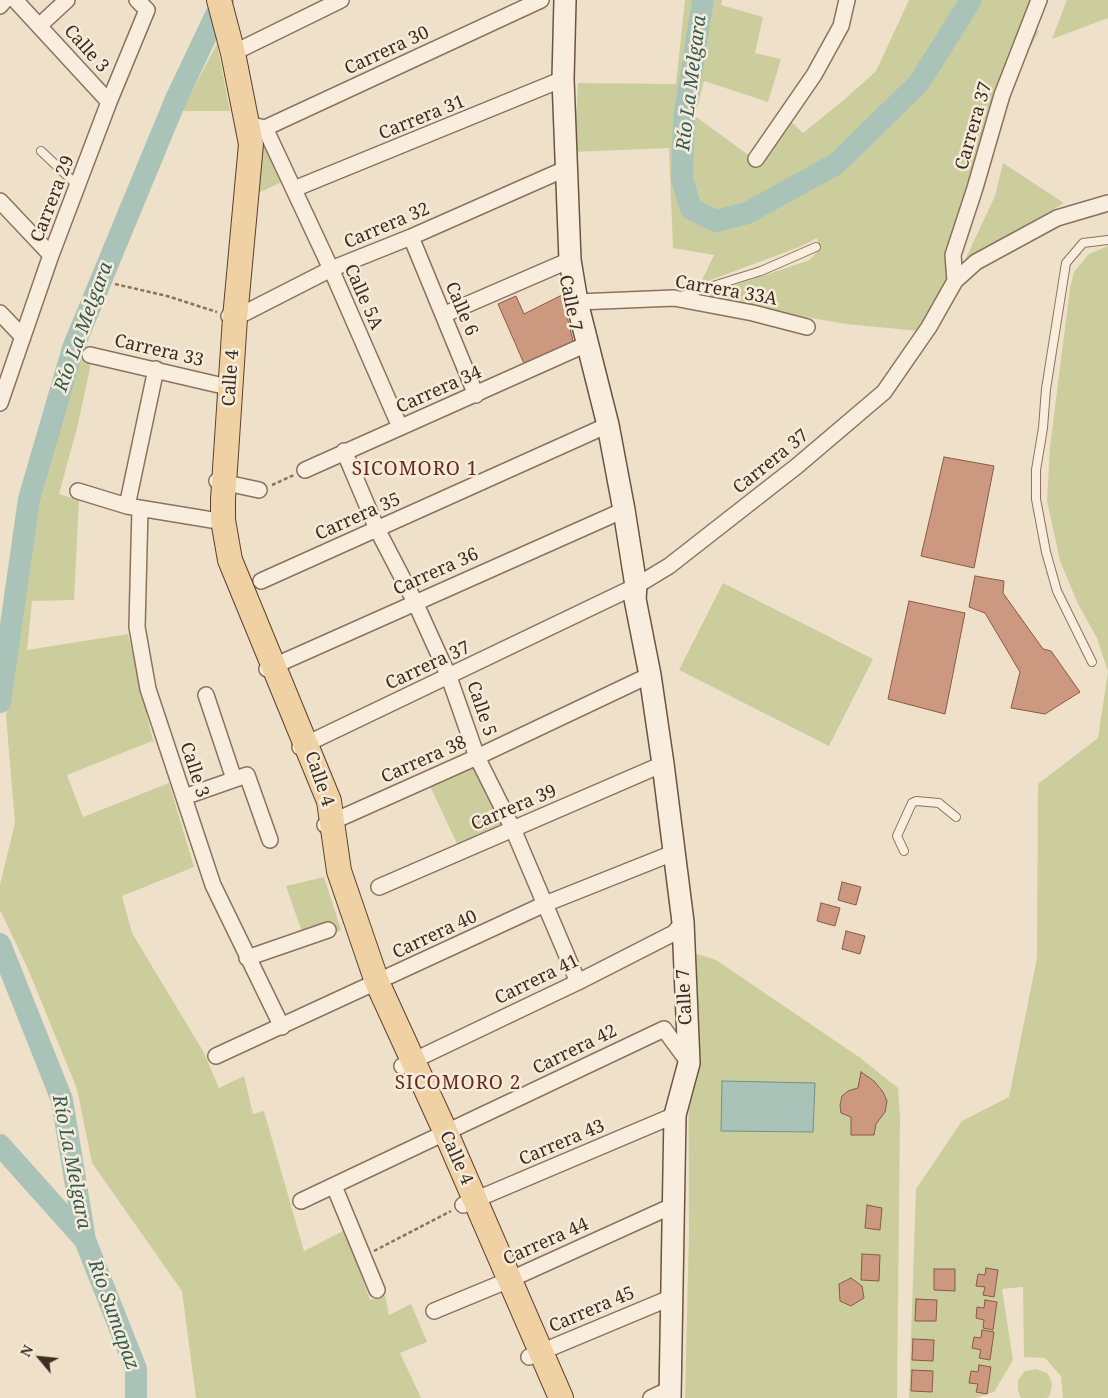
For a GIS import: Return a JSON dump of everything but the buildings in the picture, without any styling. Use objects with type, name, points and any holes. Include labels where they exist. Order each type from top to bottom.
[{"type":"main road","name":"Calle 4","points":[[219,0],[253,128],[230,317],[219,385],[218,520],[230,560],[269,669],[302,746],[329,801],[327,824],[372,985],[536,1355],[561,1398]]},
{"type":"main road","name":"Calle 4","points":[[219,481],[230,317]]},
{"type":"main road","name":"Calle 4","points":[[536,1355],[546,1398]]},
{"type":"street","points":[[0,6],[5,0]]},
{"type":"street","name":"Calle 3","points":[[15,0],[109,102]]},
{"type":"street","points":[[39,26],[67,0]]},
{"type":"street","points":[[230,43],[341,0]]},
{"type":"street","name":"Carrera 30","points":[[253,128],[541,0]]},
{"type":"street","name":"Calle 7","points":[[558,0],[561,171],[568,304],[583,345]]},
{"type":"street","name":"Calle 7","points":[[559,82],[565,0]]},
{"type":"street","points":[[756,159],[814,75],[842,26],[846,0]]},
{"type":"street","name":"Carrera 37","points":[[302,746],[634,592],[797,466],[884,392],[929,327],[955,281],[953,255],[1013,62],[1039,0]]},
{"type":"street","name":"Carrera 29","points":[[0,404],[51,255],[109,102],[142,5]]},
{"type":"street","name":"Carrera 31","points":[[294,189],[559,82]]},
{"type":"street","name":"Calle 5A","points":[[253,128],[294,189],[400,427]]},
{"type":"street","name":"Carrera 32","points":[[230,317],[331,269],[411,237],[561,171]]},
{"type":"street","points":[[0,201],[51,255]]},
{"type":"street","points":[[955,281],[976,262],[1056,218],[1108,203]]},
{"type":"street","name":"Calle 6","points":[[411,237],[476,394]]},
{"type":"street","points":[[444,315],[566,262]]},
{"type":"street","name":"Calle 7","points":[[566,262],[577,302],[583,345],[621,511],[650,675],[683,922],[689,1062],[675,1115],[670,1298],[664,1395]]},
{"type":"street","name":"Carrera 33A","points":[[577,302],[674,298],[753,313],[807,327]]},
{"type":"street","points":[[0,313],[23,338]]},
{"type":"street","name":"Carrera 34","points":[[305,470],[583,345]]},
{"type":"street","name":"Carrera 33","points":[[90,354],[219,385]]},
{"type":"street","name":"Calle 3","points":[[156,369],[133,507],[137,627],[148,689],[213,885],[282,1027]]},
{"type":"street","name":"Carrera 35","points":[[260,581],[603,427]]},
{"type":"street","name":"Calle 5","points":[[344,451],[376,529],[415,602],[449,677],[477,757],[513,829],[578,982]]},
{"type":"street","points":[[219,481],[259,490]]},
{"type":"street","points":[[78,491],[133,507],[218,520]]},
{"type":"street","name":"Carrera 36","points":[[269,669],[621,511]]},
{"type":"street","name":"Carrera 38","points":[[327,824],[477,757],[650,675]]},
{"type":"street","name":"Calle 3","points":[[206,696],[234,779]]},
{"type":"street","name":"Carrera 39","points":[[379,887],[663,764]]},
{"type":"street","points":[[184,797],[246,775],[249,778],[270,840]]},
{"type":"street","name":"Carrera 40","points":[[216,1056],[545,904],[673,852]]},
{"type":"street","name":"Carrera 41","points":[[407,1063],[578,982],[674,933],[683,922]]},
{"type":"street","points":[[247,958],[328,930]]},
{"type":"street","name":"Carrera 42","points":[[302,1201],[664,1029],[689,1062]]},
{"type":"street","name":"Carrera 43","points":[[469,1203],[675,1115]]},
{"type":"street","points":[[334,1186],[377,1290]]},
{"type":"street","name":"Carrera 44","points":[[434,1311],[672,1206]]},
{"type":"street","name":"Carrera 45","points":[[536,1355],[670,1298]]},
{"type":"lane","points":[[41,151],[78,186]]},
{"type":"lane","points":[[1092,662],[1057,591],[1046,552],[1036,499],[1036,470],[1043,428],[1046,389],[1066,263],[1083,243],[1108,240]]},
{"type":"lane","points":[[674,298],[761,271],[816,247]]},
{"type":"lane","points":[[904,851],[897,836],[912,804],[916,801],[939,803],[956,817]]},
{"type":"path","points":[[115,284],[167,296],[230,317]]},
{"type":"path","points":[[259,490],[305,470]]},
{"type":"path","points":[[364,1256],[469,1203]]},
{"type":"green space","points":[[685,0],[722,0],[721,5],[763,17],[755,53],[781,59],[768,102],[704,81],[695,116],[758,162],[789,120],[803,133],[876,71],[909,0],[1030,0],[1023,24],[1039,31],[1018,71],[1005,107],[982,193],[962,240],[951,282],[919,331],[846,324],[706,300],[705,295],[810,260],[820,248],[817,238],[802,246],[700,284],[714,255],[673,248],[669,148],[574,152],[578,83],[676,84]]},
{"type":"green space","points":[[1067,0],[1108,0],[1108,18],[1052,39]]},
{"type":"green space","points":[[217,44],[230,111],[181,111]]},
{"type":"green space","points":[[259,144],[265,144],[284,181],[254,195]]},
{"type":"green space","points":[[1003,163],[1064,203],[965,260],[995,196]]},
{"type":"green space","points":[[1108,246],[1108,672],[1097,638],[1078,604],[1060,561],[1047,501],[1050,447],[1070,288],[1074,272],[1089,254]]},
{"type":"green space","points":[[75,357],[91,363],[77,428],[59,494],[79,500],[74,600],[32,601],[27,650],[128,634],[154,745],[152,741],[67,775],[83,817],[169,783],[194,867],[122,896],[132,933],[203,1051],[219,1088],[244,1076],[253,1114],[264,1111],[304,1251],[345,1230],[370,1300],[385,1296],[389,1315],[411,1304],[427,1342],[400,1353],[421,1398],[196,1398],[182,1291],[92,1163],[77,1089],[28,969],[0,910],[0,885],[15,823],[6,716],[32,504]]},
{"type":"green space","points":[[723,583],[873,659],[829,746],[679,670]]},
{"type":"green space","points":[[1108,672],[1108,1398],[1063,1398],[1061,1376],[1045,1358],[1024,1357],[1023,1287],[1002,1289],[1013,1360],[994,1392],[975,1398],[909,1398],[916,1189],[962,1121],[1009,1097],[1037,958],[1038,784],[1098,738]]},
{"type":"green space","points":[[475,766],[503,827],[459,848],[430,786]]},
{"type":"green space","points":[[324,877],[341,930],[333,933],[302,932],[286,886]]},
{"type":"green space","points":[[688,951],[716,960],[859,1057],[898,1088],[900,1117],[897,1398],[685,1398],[689,1233]]},
{"type":"green space","points":[[1036,1369],[1047,1373],[1050,1378],[1052,1384],[1050,1395],[1047,1398],[1021,1398],[1018,1391],[1018,1380],[1025,1371]]},
{"type":"shaded area","points":[[722,1081],[815,1083],[813,1132],[721,1131]]},
{"type":"waterway","name":"Río La Melgara","points":[[0,702],[29,499],[73,348],[176,99],[223,0]]},
{"type":"waterway","name":"Río La Melgara","points":[[703,0],[684,119],[682,179],[691,209],[716,221],[747,213],[836,164],[919,83],[971,0]]},
{"type":"waterway","name":"Río La Melgara","points":[[0,944],[62,1100],[85,1240]]},
{"type":"waterway","name":"Río Sumapaz","points":[[0,1145],[85,1240],[136,1369],[136,1398]]},
{"type":"district","name":"SICOMORO 1","points":[[415,470]]},
{"type":"district","name":"SICOMORO 2","points":[[458,1084]]}]
